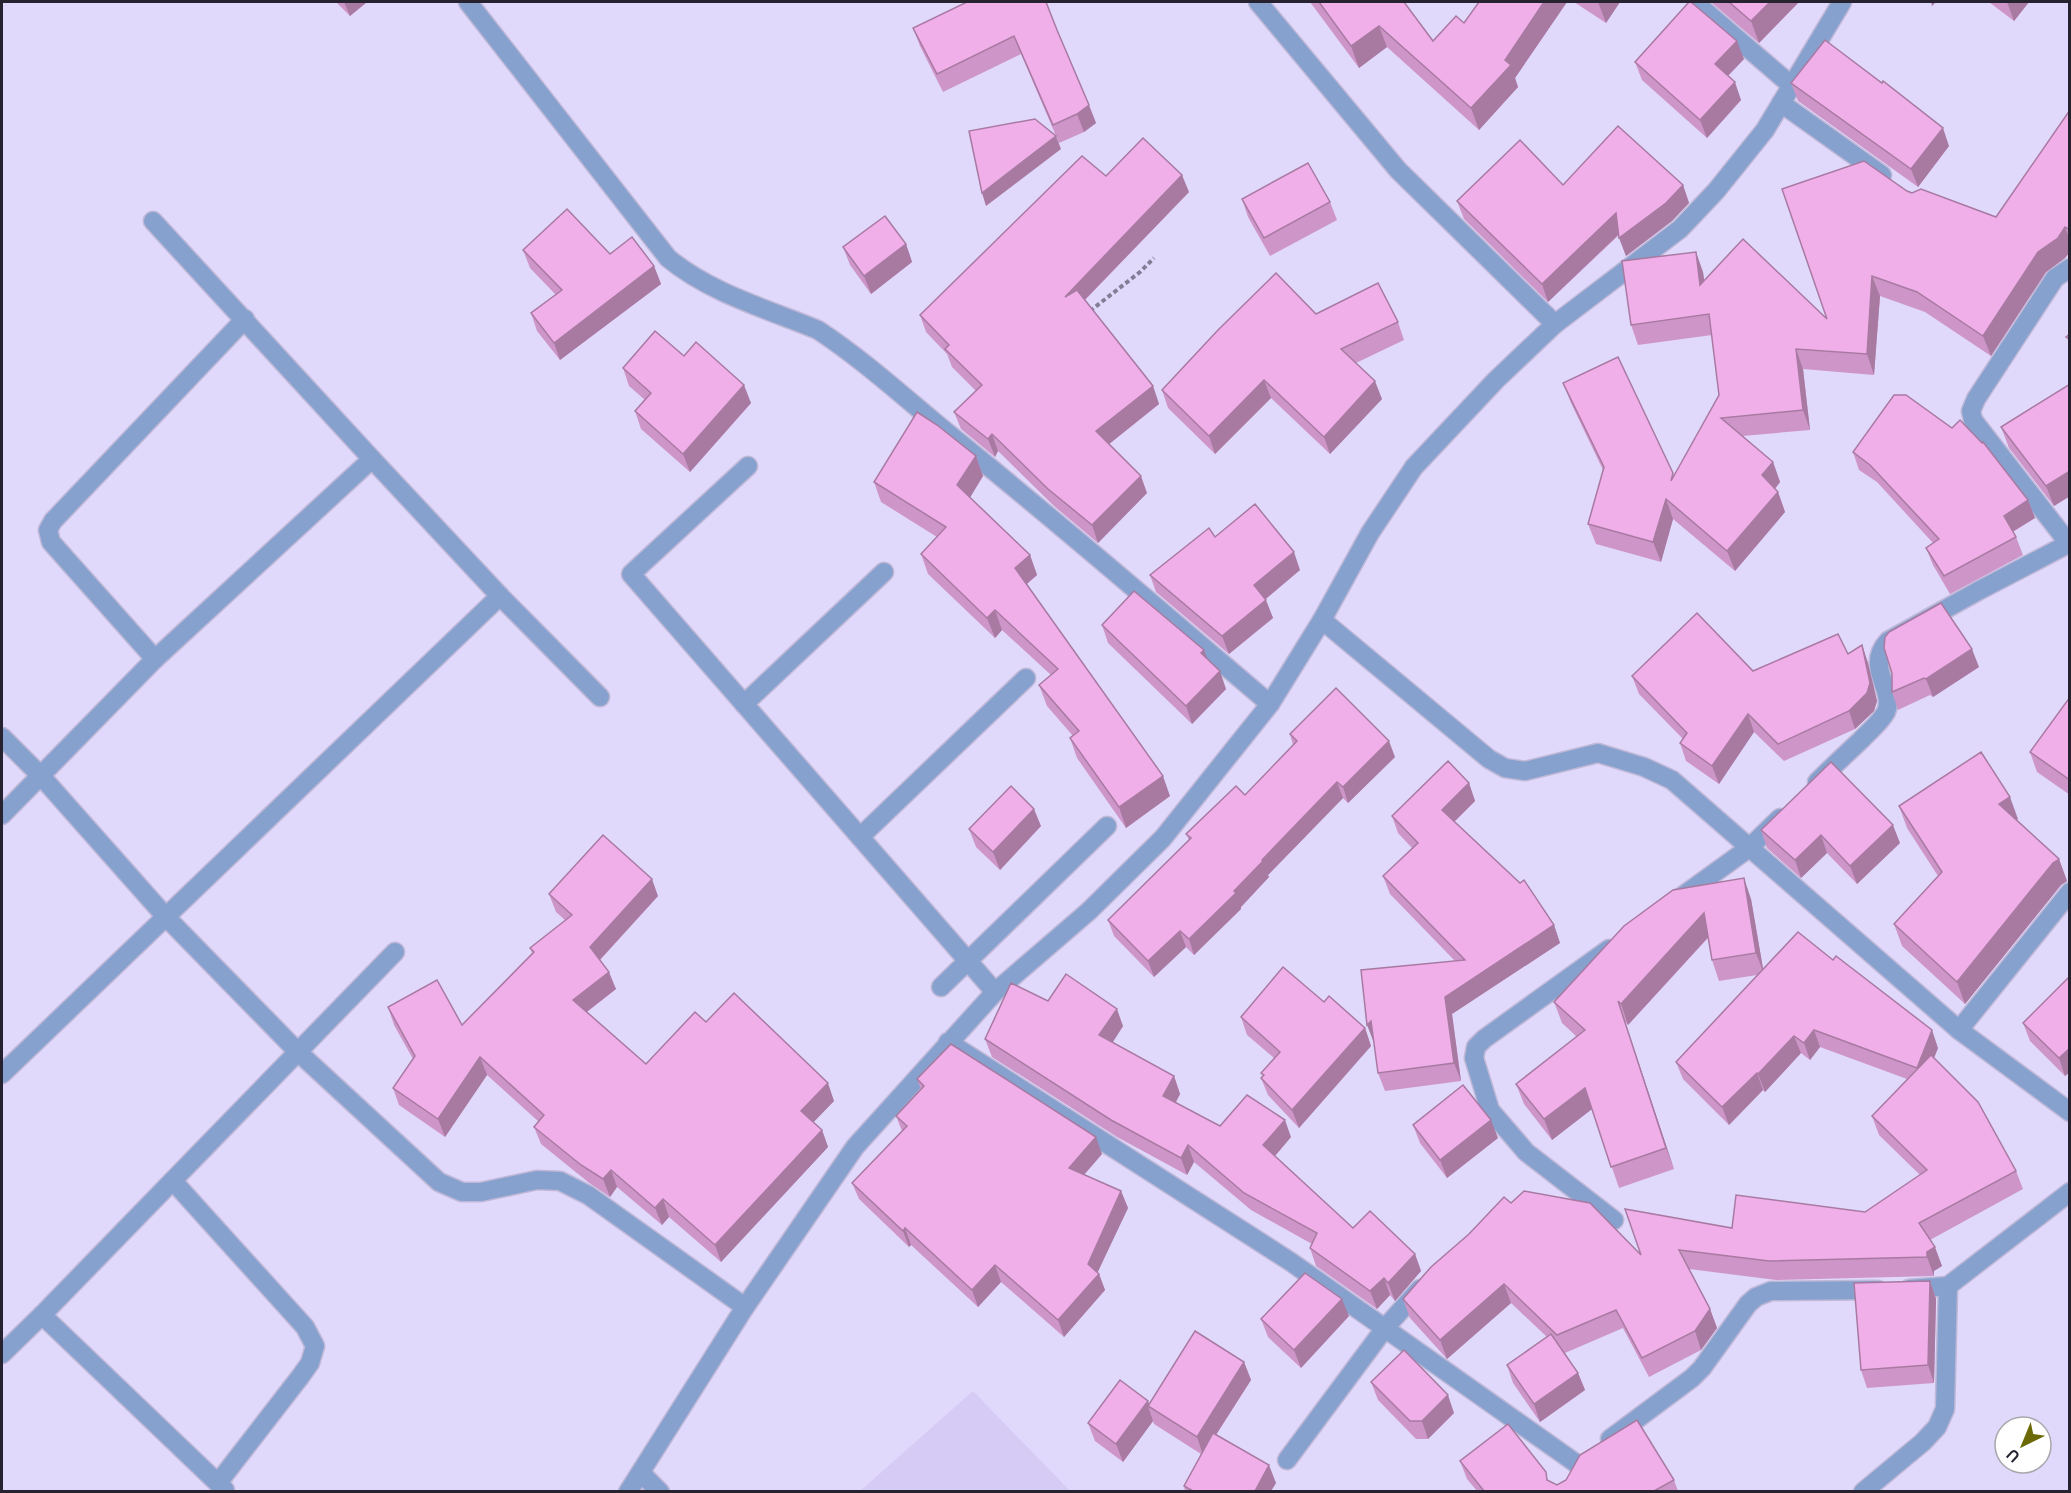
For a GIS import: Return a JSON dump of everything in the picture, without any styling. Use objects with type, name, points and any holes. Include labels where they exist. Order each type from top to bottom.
[{"type":"street","points":[[468,2],[668,258],[687,273],[708,285],[828,336],[873,370],[1019,491],[1270,704]]},
{"type":"street","points":[[1258,2],[1398,170],[1555,324]]},
{"type":"street","points":[[628,1491],[745,1307],[855,1147],[995,992],[1089,911],[1163,838],[1270,704],[1322,620],[1370,533],[1414,467],[1497,380],[1555,324],[1680,229],[1716,191],[1765,130],[1842,2]]},
{"type":"street","points":[[1698,5],[1791,85]]},
{"type":"street","points":[[1781,103],[1893,182]]},
{"type":"street","points":[[153,221],[500,596],[600,697]]},
{"type":"street","points":[[1808,790],[1876,725],[1887,710],[1888,700],[1879,658],[1881,649],[1888,641],[2069,544],[1972,420],[1971,411],[1976,399],[2055,278],[2070,268]]},
{"type":"street","points":[[154,659],[51,542],[48,530],[53,521],[245,319]]},
{"type":"street","points":[[2,815],[154,659],[372,459]]},
{"type":"street","points":[[748,466],[631,574],[995,992]]},
{"type":"street","points":[[744,704],[884,572]]},
{"type":"street","points":[[2,1074],[500,596]]},
{"type":"street","points":[[1322,620],[1489,759],[1505,768],[1526,771],[1598,753],[1644,766],[1672,780],[1959,1030],[2070,1112]]},
{"type":"street","points":[[860,837],[1026,678]]},
{"type":"street","points":[[2,737],[41,776],[166,917],[298,1052],[439,1182],[462,1192],[481,1192],[537,1180],[560,1181],[588,1195],[745,1307]]},
{"type":"street","points":[[1664,909],[1749,848],[1791,807]]},
{"type":"street","points":[[941,987],[1107,826]]},
{"type":"street","points":[[1959,1030],[2070,892]]},
{"type":"street","points":[[1614,1220],[1526,1152],[1490,1110],[1474,1058],[1476,1047],[1484,1039],[1626,937]]},
{"type":"street","points":[[2,1353],[42,1315],[395,952]]},
{"type":"street","points":[[948,1042],[1292,1262],[1582,1463],[1692,1378],[1748,1304],[1756,1297],[1771,1292],[1948,1286],[2070,1192]]},
{"type":"street","points":[[42,1315],[222,1487],[310,1363],[315,1346],[305,1327],[173,1180]]},
{"type":"street","points":[[1287,1460],[1385,1328],[1432,1275]]},
{"type":"street","points":[[1863,1491],[1923,1442],[1937,1427],[1945,1409],[1948,1286]]},
{"type":"street","points":[[641,1473],[660,1491]]},
{"type":"path","points":[[1086,313],[1140,272],[1154,258]]},
{"type":"shaded area","points":[[973,1391],[1070,1491],[860,1491]]},
{"type":"building","points":[[967,2],[1046,2],[1089,105],[1077,114],[1053,125],[1014,36],[937,74],[913,28]]},
{"type":"building","points":[[1319,2],[1404,2],[1433,41],[1456,16],[1464,23],[1479,2],[1544,2],[1505,60],[1511,65],[1471,108],[1379,26],[1351,46]]},
{"type":"building","points":[[1689,2],[1737,41],[1715,64],[1735,82],[1700,120],[1635,62]]},
{"type":"building","points":[[1729,2],[1770,2],[1751,21]]},
{"type":"building","points":[[1825,40],[1882,83],[1883,81],[1943,128],[1911,169],[1791,83]]},
{"type":"building","points":[[2070,110],[2070,230],[2065,227],[2058,238],[2038,252],[1983,336],[1917,292],[1872,276],[1867,354],[1796,349],[1803,410],[1721,418],[1773,462],[1762,475],[1778,492],[1727,551],[1666,499],[1653,542],[1588,524],[1604,467],[1563,383],[1618,357],[1673,473],[1671,481],[1719,395],[1709,314],[1631,325],[1622,261],[1696,252],[1700,285],[1743,239],[1827,319],[1782,189],[1864,161],[1907,191],[1912,193],[1921,189],[1996,217]]},
{"type":"building","points":[[1035,119],[1056,136],[982,193],[969,131]]},
{"type":"building","points":[[1618,126],[1683,185],[1666,203],[1619,238],[1616,213],[1542,284],[1457,201],[1520,140],[1563,185]]},
{"type":"building","points":[[1143,138],[1182,175],[1065,297],[1077,290],[1153,386],[1096,431],[1141,476],[1092,525],[1048,489],[992,434],[988,439],[954,412],[982,385],[945,349],[949,345],[920,315],[1082,156],[1106,176]]},
{"type":"building","points":[[1308,163],[1330,202],[1264,238],[1242,199]]},
{"type":"building","points":[[567,209],[610,254],[632,237],[654,266],[554,343],[531,313],[562,290],[523,250]]},
{"type":"building","points":[[885,216],[906,244],[864,276],[843,247]]},
{"type":"building","points":[[1276,273],[1316,314],[1378,283],[1398,322],[1341,349],[1375,381],[1324,437],[1264,380],[1209,436],[1162,390]]},
{"type":"building","points":[[655,331],[684,356],[696,342],[744,385],[683,454],[635,411],[651,393],[623,368]]},
{"type":"building","points":[[2070,384],[2070,471],[2046,486],[2001,427]]},
{"type":"building","points":[[1894,395],[1906,395],[1952,428],[1960,420],[1983,442],[2028,500],[2004,516],[2016,537],[1944,576],[1926,548],[1939,539],[1870,465],[1853,452]]},
{"type":"building","points":[[917,412],[976,456],[957,485],[1030,555],[1015,568],[1163,776],[1119,807],[1070,738],[1079,731],[1039,685],[1058,669],[995,610],[987,618],[921,554],[946,527],[874,482]]},
{"type":"building","points":[[1255,504],[1294,552],[1254,585],[1266,600],[1222,636],[1150,575],[1209,528],[1215,537]]},
{"type":"building","points":[[1134,591],[1204,650],[1201,653],[1220,671],[1186,706],[1102,625]]},
{"type":"building","points":[[1941,603],[1972,649],[1926,679],[1892,692],[1892,673],[1884,648],[1885,637],[1889,632]]},
{"type":"building","points":[[1697,613],[1753,671],[1838,634],[1848,654],[1862,645],[1870,683],[1867,693],[1849,711],[1778,744],[1748,714],[1712,766],[1680,743],[1687,733],[1632,676]]},
{"type":"building","points":[[1336,688],[1389,741],[1343,787],[1337,782],[1262,860],[1234,891],[1236,893],[1189,939],[1180,931],[1148,961],[1108,920],[1191,838],[1186,834],[1236,786],[1245,795],[1297,741],[1290,734]]},
{"type":"building","points":[[2070,697],[2070,780],[2030,752]]},
{"type":"building","points":[[1981,752],[2010,797],[1999,804],[2059,859],[2053,863],[1957,982],[1894,924],[1942,872],[1899,806]]},
{"type":"building","points":[[1448,761],[1469,783],[1442,810],[1520,883],[1524,880],[1554,925],[1445,997],[1454,1063],[1378,1073],[1371,1021],[1367,1025],[1361,970],[1465,960],[1383,876],[1418,843],[1392,816]]},
{"type":"building","points":[[1831,762],[1893,825],[1850,866],[1821,835],[1795,860],[1761,830]]},
{"type":"building","points":[[1011,786],[1034,809],[993,852],[969,829]]},
{"type":"building","points":[[603,835],[652,879],[590,947],[609,972],[573,1000],[646,1064],[695,1012],[706,1022],[734,993],[828,1083],[801,1111],[822,1130],[715,1245],[663,1199],[655,1208],[611,1170],[603,1179],[581,1165],[534,1127],[544,1115],[480,1057],[438,1119],[393,1088],[415,1056],[388,1007],[437,980],[462,1025],[534,952],[530,948],[572,915],[549,894]]},
{"type":"building","points":[[1744,878],[1756,953],[1712,960],[1704,913],[1621,1004],[1618,1001],[1666,1148],[1611,1167],[1585,1088],[1544,1119],[1516,1084],[1585,1030],[1554,1002],[1624,926],[1673,890]]},
{"type":"building","points":[[1798,932],[1833,960],[1836,956],[1932,1030],[1917,1068],[1814,1030],[1804,1043],[1794,1036],[1722,1107],[1676,1062]]},
{"type":"building","points":[[1283,967],[1324,1002],[1329,996],[1365,1028],[1292,1110],[1261,1078],[1264,1075],[1261,1073],[1280,1052],[1241,1017]]},
{"type":"building","points":[[1066,974],[1117,1009],[1099,1035],[1174,1076],[1163,1096],[1220,1126],[1247,1095],[1285,1120],[1263,1145],[1353,1228],[1370,1211],[1415,1254],[1388,1283],[1384,1278],[1370,1291],[1310,1248],[1317,1233],[1244,1193],[1188,1145],[1181,1158],[1111,1120],[985,1039],[1011,983],[1048,1001]]},
{"type":"building","points":[[2070,976],[2070,1048],[2059,1058],[2023,1023]]},
{"type":"building","points":[[951,1044],[1096,1137],[1069,1168],[1121,1191],[1088,1264],[1099,1274],[1058,1320],[995,1265],[972,1290],[905,1228],[903,1231],[852,1183],[907,1126],[896,1116],[924,1086],[917,1079]]},
{"type":"building","points":[[1931,1055],[1978,1102],[2016,1171],[1919,1223],[1935,1247],[1927,1252],[1927,1257],[1769,1261],[1679,1250],[1710,1309],[1695,1331],[1642,1358],[1616,1310],[1557,1335],[1504,1284],[1440,1340],[1403,1299],[1431,1267],[1469,1234],[1504,1197],[1511,1203],[1524,1191],[1590,1203],[1641,1255],[1625,1209],[1732,1228],[1736,1195],[1865,1212],[1927,1170],[1872,1116]]},
{"type":"building","points":[[1463,1085],[1491,1120],[1440,1160],[1413,1125]]},
{"type":"building","points":[[1305,1273],[1342,1299],[1294,1350],[1261,1319]]},
{"type":"building","points":[[1930,1281],[1928,1365],[1861,1370],[1854,1283]]},
{"type":"building","points":[[1195,1331],[1244,1362],[1197,1437],[1148,1406]]},
{"type":"building","points":[[1551,1334],[1578,1373],[1534,1404],[1507,1365]]},
{"type":"building","points":[[1404,1350],[1448,1395],[1422,1421],[1410,1421],[1371,1382]]},
{"type":"building","points":[[1120,1380],[1148,1401],[1116,1444],[1088,1423]]},
{"type":"building","points":[[1637,1420],[1674,1480],[1654,1491],[1484,1491],[1460,1461],[1508,1424],[1546,1472],[1547,1480],[1557,1485],[1566,1480],[1580,1455]]},
{"type":"building","points":[[1213,1433],[1269,1465],[1255,1491],[1193,1491],[1184,1486]]}]
